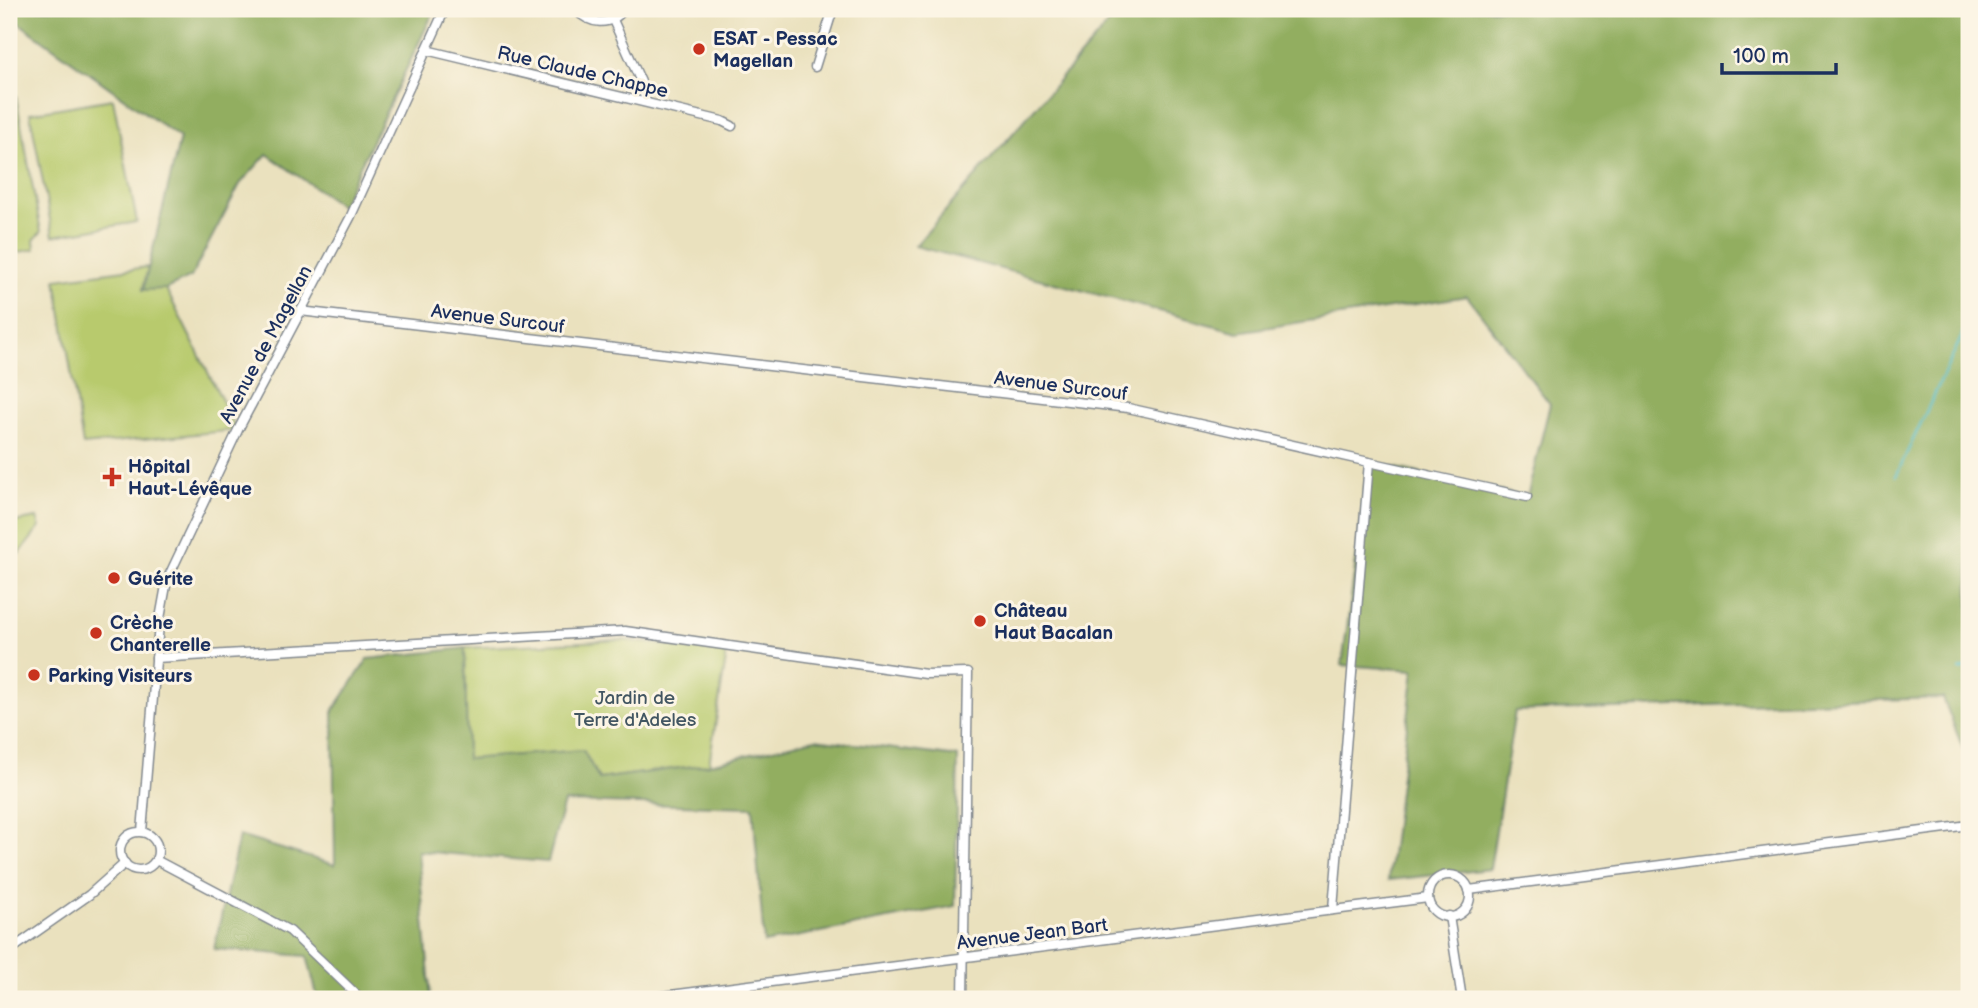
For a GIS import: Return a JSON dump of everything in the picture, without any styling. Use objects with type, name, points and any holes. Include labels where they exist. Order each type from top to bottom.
[{"type":"street","name":"Avenue de Magellan","points":[[142,832],[156,658],[164,594],[175,561],[237,430],[350,218],[445,9]]},
{"type":"street","points":[[575,9],[583,17],[597,23],[613,20],[624,9]]},
{"type":"street","points":[[815,67],[833,9]]},
{"type":"street","points":[[613,20],[641,82],[646,102]]},
{"type":"street","name":"Rue Claude Chappe","points":[[426,50],[646,102],[732,126]]},
{"type":"street","name":"Avenue Surcouf","points":[[300,311],[1128,408],[1527,497]]},
{"type":"street","points":[[1333,909],[1368,461]]},
{"type":"street","points":[[156,658],[625,631],[926,674],[968,673],[963,999]]},
{"type":"street","points":[[1469,890],[1969,825]]},
{"type":"street","points":[[142,832],[156,842],[156,860],[141,870],[125,863],[120,851],[124,839],[142,832]]},
{"type":"street","points":[[156,860],[290,931],[361,999]]},
{"type":"street","points":[[9,951],[89,895],[125,863]]},
{"type":"street","points":[[1448,875],[1461,879],[1469,890],[1466,908],[1449,916],[1438,913],[1429,898],[1431,885],[1448,875]]},
{"type":"street","name":"Avenue Jean Bart","points":[[639,999],[1429,898]]},
{"type":"street","points":[[1449,916],[1462,999]]},
{"type":"green space","points":[[9,9],[435,9],[341,206],[267,154],[240,184],[191,277],[166,289],[143,290],[180,138],[9,16]]},
{"type":"green space","points":[[581,9],[618,9],[600,17]]},
{"type":"green space","points":[[1121,9],[1969,9],[1969,764],[1943,698],[1515,711],[1490,869],[1388,880],[1414,670],[1342,665],[1369,462],[1527,497],[1550,404],[1467,296],[1238,332],[915,246]]},
{"type":"green space","points":[[9,83],[16,97],[41,232],[34,240],[35,249],[9,254]]},
{"type":"green space","points":[[113,99],[137,222],[53,236],[30,113]]},
{"type":"green space","points":[[148,267],[143,289],[166,289],[237,430],[83,445],[56,279]]},
{"type":"green space","points":[[37,518],[40,527],[19,554],[9,546],[9,523]]},
{"type":"green space","name":"Jardin de Terre d'Adeles","points":[[623,640],[727,652],[709,764],[599,779],[583,750],[467,759],[465,648]]},
{"type":"green space","points":[[465,648],[467,759],[583,750],[599,779],[709,764],[815,739],[958,757],[955,906],[764,943],[753,807],[564,802],[548,862],[418,851],[431,999],[318,999],[307,956],[214,949],[239,836],[335,865],[333,711],[368,659]]},
{"type":"waterway","points":[[1896,476],[1969,321]]},
{"type":"waterway","points":[[1960,670],[1969,666]]},
{"type":"waterway","points":[[1965,682],[1969,680]]},
{"type":"place","name":"ESAT - Pessac Magellan","points":[[699,49]]},
{"type":"place","name":"Hôpital Haut-Lévêque","points":[[112,477]]},
{"type":"place","name":"Guérite","points":[[114,578]]},
{"type":"place","name":"Château Haut Bacalan","points":[[980,621]]},
{"type":"place","name":"Crèche Chanterelle","points":[[96,633]]},
{"type":"place","name":"Parking Visiteurs","points":[[34,675]]}]
